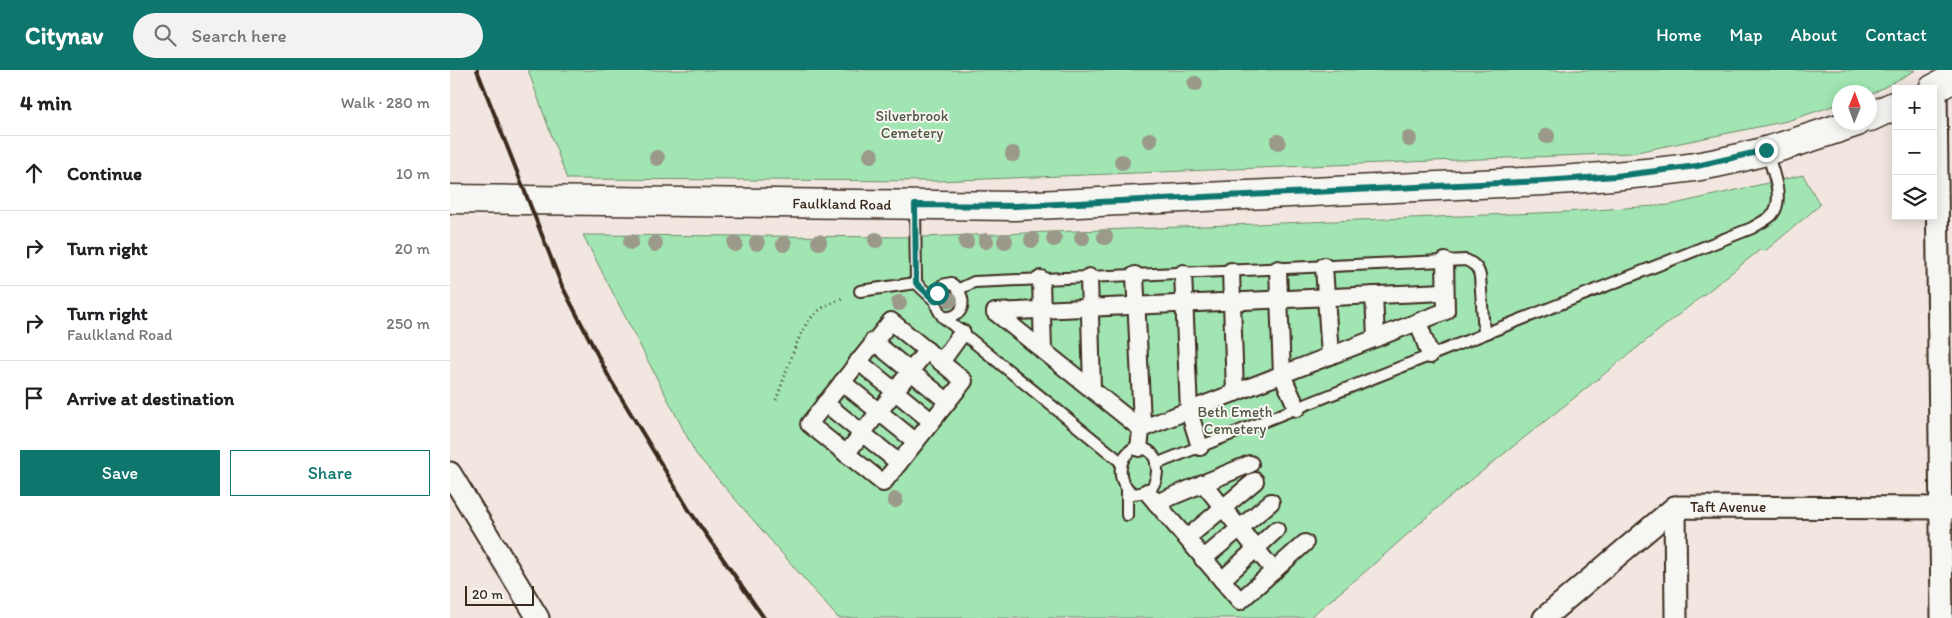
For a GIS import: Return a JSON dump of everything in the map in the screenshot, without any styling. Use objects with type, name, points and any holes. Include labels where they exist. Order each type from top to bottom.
[{"type":"main road","points":[[1877,114],[1892,108]]},
{"type":"main road","name":"Faulkland Road","points":[[450,199],[1015,206],[1552,181],[1616,176],[1697,166],[1766,150],[1832,130]]},
{"type":"street","points":[[1940,85],[1940,251],[1946,508],[1942,618]]},
{"type":"street","points":[[1141,429],[1446,311],[1444,261]]},
{"type":"street","points":[[1324,266],[1330,356]]},
{"type":"street","points":[[1278,268],[1282,375],[1297,408]]},
{"type":"street","points":[[1231,271],[1236,393]]},
{"type":"street","points":[[1183,273],[1188,411],[1200,447]]},
{"type":"street","points":[[1135,275],[1141,429],[1139,448]]},
{"type":"street","points":[[1088,277],[1092,390]]},
{"type":"street","points":[[1041,279],[1043,351]]},
{"type":"street","points":[[1141,429],[995,312],[1445,292]]},
{"type":"street","points":[[1374,295],[1376,338]]},
{"type":"street","points":[[891,321],[941,362],[964,381],[882,483],[809,424],[891,321]]},
{"type":"street","points":[[1418,322],[1430,355]]},
{"type":"street","points":[[941,362],[962,333]]},
{"type":"street","points":[[874,342],[947,401]]},
{"type":"street","points":[[846,454],[927,350]]},
{"type":"street","points":[[858,361],[931,421]]},
{"type":"street","points":[[842,382],[915,441]]},
{"type":"street","points":[[826,403],[899,463]]},
{"type":"street","points":[[1250,464],[1203,483],[1152,497],[1240,601],[1305,544]]},
{"type":"street","points":[[450,472],[538,618]]},
{"type":"street","points":[[1187,538],[1255,482]]},
{"type":"street","points":[[1203,483],[1274,571]]},
{"type":"street","points":[[1204,559],[1271,502]]},
{"type":"street","points":[[1675,507],[1676,618]]},
{"type":"street","name":"Taft Avenue","points":[[1544,618],[1675,507],[1946,508]]},
{"type":"street","points":[[1222,580],[1276,530]]},
{"type":"lane","points":[[1156,464],[1752,228],[1771,216],[1778,206],[1778,194],[1766,150]]},
{"type":"lane","points":[[915,205],[916,283],[935,301]]},
{"type":"lane","points":[[959,289],[974,282],[1466,260],[1478,269],[1484,333]]},
{"type":"lane","points":[[860,291],[916,283]]},
{"type":"lane","points":[[943,317],[953,318],[958,314],[962,304],[959,289],[951,283],[942,285],[935,301],[937,310],[943,317],[1122,462]]},
{"type":"lane","points":[[1127,490],[1134,494],[1152,497],[1156,464],[1148,450],[1135,448],[1127,452],[1122,462],[1121,476],[1127,490],[1127,515]]},
{"type":"path","points":[[776,400],[808,323],[822,309],[833,302],[860,291]]},
{"type":"green space","name":"Silverbrook Cemetery","points":[[528,70],[1916,70],[1877,91],[1877,85],[1832,85],[1832,106],[1787,121],[1632,153],[936,181],[567,179]]},
{"type":"green space","name":"Beth Emeth Cemetery","points":[[1803,175],[1820,205],[1764,252],[1761,249],[1446,500],[1366,571],[1309,618],[838,618],[696,454],[583,235],[922,237],[1564,212],[1670,205]]},
{"type":"railway","points":[[477,70],[562,286],[610,379],[689,510],[764,618]]},
{"type":"route","points":[[937,293],[935,301],[916,283],[915,205],[1015,206],[1543,181],[1616,176],[1697,166],[1766,150]]}]
